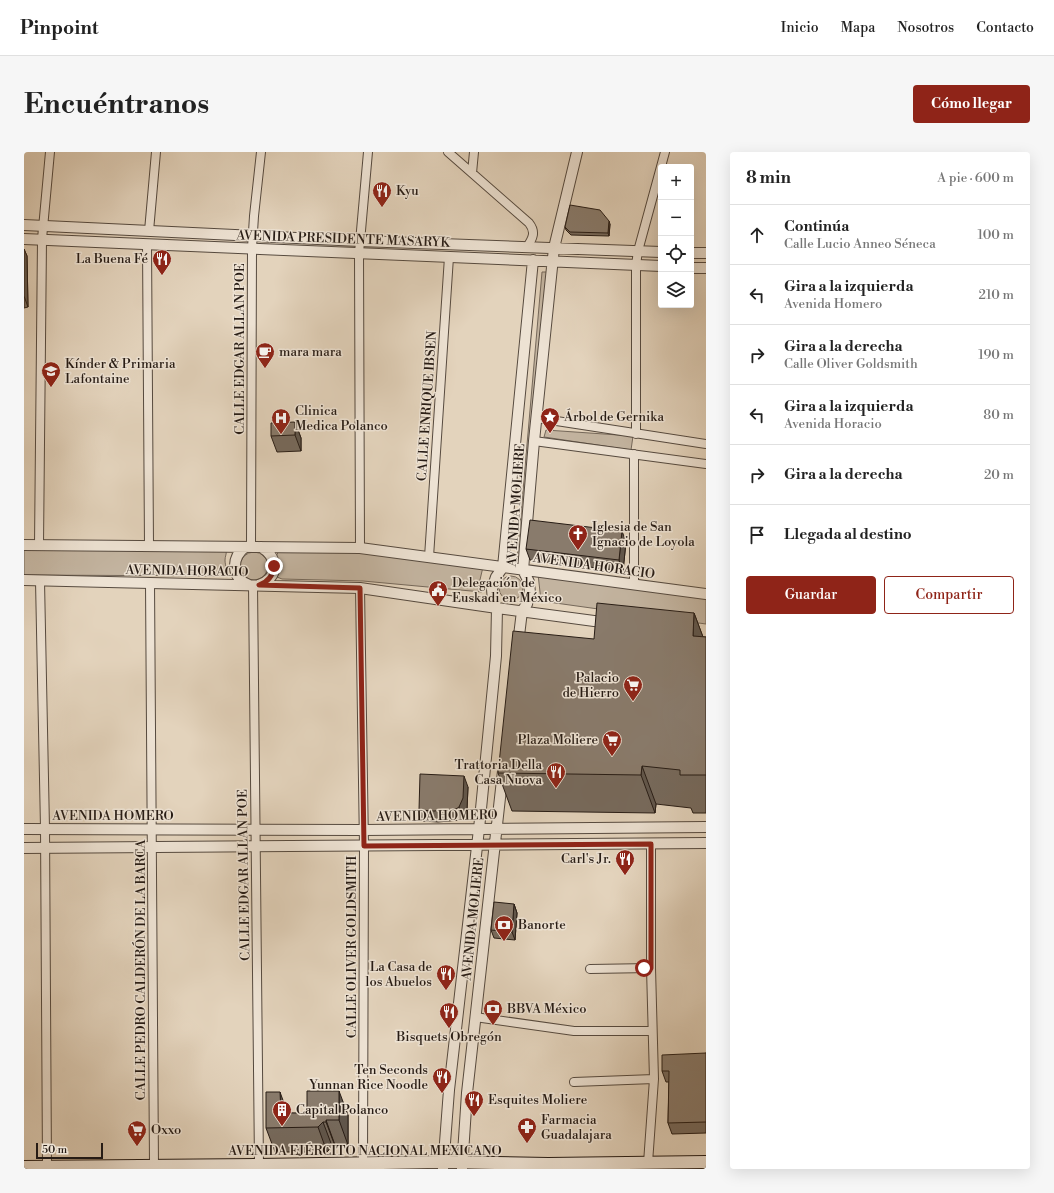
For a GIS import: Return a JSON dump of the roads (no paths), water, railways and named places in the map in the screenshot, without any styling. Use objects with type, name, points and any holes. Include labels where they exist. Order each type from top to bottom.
[{"type":"main road","name":"AVENIDA EJÉRCITO NACIONAL MEXICANO","points":[[24,1167],[259,1165],[329,1167],[363,1163],[443,1166],[546,1167],[706,1162]]},
{"type":"street","points":[[38,545],[42,226],[50,152]]},
{"type":"street","points":[[149,231],[156,152]]},
{"type":"street","name":"CALLE EDGAR ALLAN POE","points":[[252,547],[252,248],[261,152]]},
{"type":"street","points":[[360,548],[359,253],[368,152]]},
{"type":"street","points":[[448,152],[529,223],[533,228],[534,235],[527,247]]},
{"type":"street","points":[[472,172],[474,152]]},
{"type":"street","name":"AVENIDA MOLIERE","points":[[517,654],[522,611],[527,604],[530,593],[528,582],[522,570],[552,261],[577,152]]},
{"type":"street","points":[[636,434],[636,265],[638,251],[665,152]]},
{"type":"street","name":"AVENIDA PRESIDENTE MASARYK","points":[[24,225],[360,241],[658,252]]},
{"type":"street","name":"AVENIDA PRESIDENTE MASARYK","points":[[24,239],[658,266]]},
{"type":"street","points":[[148,244],[149,546]]},
{"type":"street","points":[[694,253],[706,253]]},
{"type":"street","name":"CALLE ENRIQUE IBSEN","points":[[429,557],[449,256]]},
{"type":"street","name":"AVENIDA MOLIERE","points":[[443,1166],[448,1090],[479,829],[496,656],[497,608],[493,601],[492,588],[496,577],[503,567],[533,260]]},
{"type":"street","points":[[694,268],[706,268]]},
{"type":"street","points":[[537,418],[706,444]]},
{"type":"street","points":[[534,442],[706,464]]},
{"type":"street","points":[[634,454],[634,584]]},
{"type":"street","name":"AVENIDA HORACIO","points":[[24,545],[360,548],[706,594]]},
{"type":"street","points":[[252,547],[272,556],[274,562],[274,569],[267,580],[254,585],[240,579],[234,568],[236,557],[252,547]]},
{"type":"street","name":"AVENIDA HORACIO","points":[[24,580],[360,588],[618,624]]},
{"type":"street","points":[[40,581],[45,828],[47,1167]]},
{"type":"street","name":"CALLE PEDRO CALDERÓN DE LA BARCA","points":[[150,583],[154,1166]]},
{"type":"street","name":"CALLE EDGAR ALLAN POE","points":[[254,585],[259,1165]]},
{"type":"street","name":"CALLE OLIVER GOLDSMITH","points":[[360,588],[364,830],[363,1163]]},
{"type":"street","name":"AVENIDA MOLIERE","points":[[462,1166],[467,1093],[475,1017],[505,758]]},
{"type":"street","name":"AVENIDA HOMERO","points":[[24,828],[364,830],[706,827]]},
{"type":"street","points":[[24,848],[706,843]]},
{"type":"street","points":[[648,1163],[654,1079],[651,968],[651,844]]},
{"type":"street","points":[[590,969],[651,968]]},
{"type":"street","points":[[475,1017],[574,1031],[652,1030]]},
{"type":"street","points":[[574,1082],[654,1079]]},
{"type":"street","points":[[448,1090],[467,1093]]},
{"type":"place","name":"Kyu","points":[[382,208]]},
{"type":"place","name":"La Buena Fé","points":[[162,276]]},
{"type":"place","name":"mara mara","points":[[265,369]]},
{"type":"place","name":"Kínder & Primaria Lafontaine","points":[[51,388]]},
{"type":"place","name":"Árbol de Gernika","points":[[550,434]]},
{"type":"place","name":"Clinica Medica Polanco","points":[[281,435]]},
{"type":"place","name":"Iglesia de San Ignacio de Loyola","points":[[578,551]]},
{"type":"place","name":"Delegación de Euskadi en México","points":[[438,607]]},
{"type":"place","name":"Palacio de Hierro","points":[[633,702]]},
{"type":"place","name":"Plaza Moliere","points":[[612,757]]},
{"type":"place","name":"Trattoria Della Casa Nuova","points":[[556,789]]},
{"type":"place","name":"Carl's Jr.","points":[[625,876]]},
{"type":"place","name":"Banorte","points":[[504,942]]},
{"type":"place","name":"La Casa de los Abuelos","points":[[446,991]]},
{"type":"place","name":"BBVA México","points":[[493,1026]]},
{"type":"place","name":"Bisquets Obregón","points":[[449,1029]]},
{"type":"place","name":"Ten Seconds Yunnan Rice Noodle","points":[[442,1094]]},
{"type":"place","name":"Esquites Moliere","points":[[474,1117]]},
{"type":"place","name":"Capital Polanco","points":[[282,1127]]},
{"type":"place","name":"Farmacia Guadalajara","points":[[527,1144]]},
{"type":"place","name":"Oxxo","points":[[137,1147]]}]
